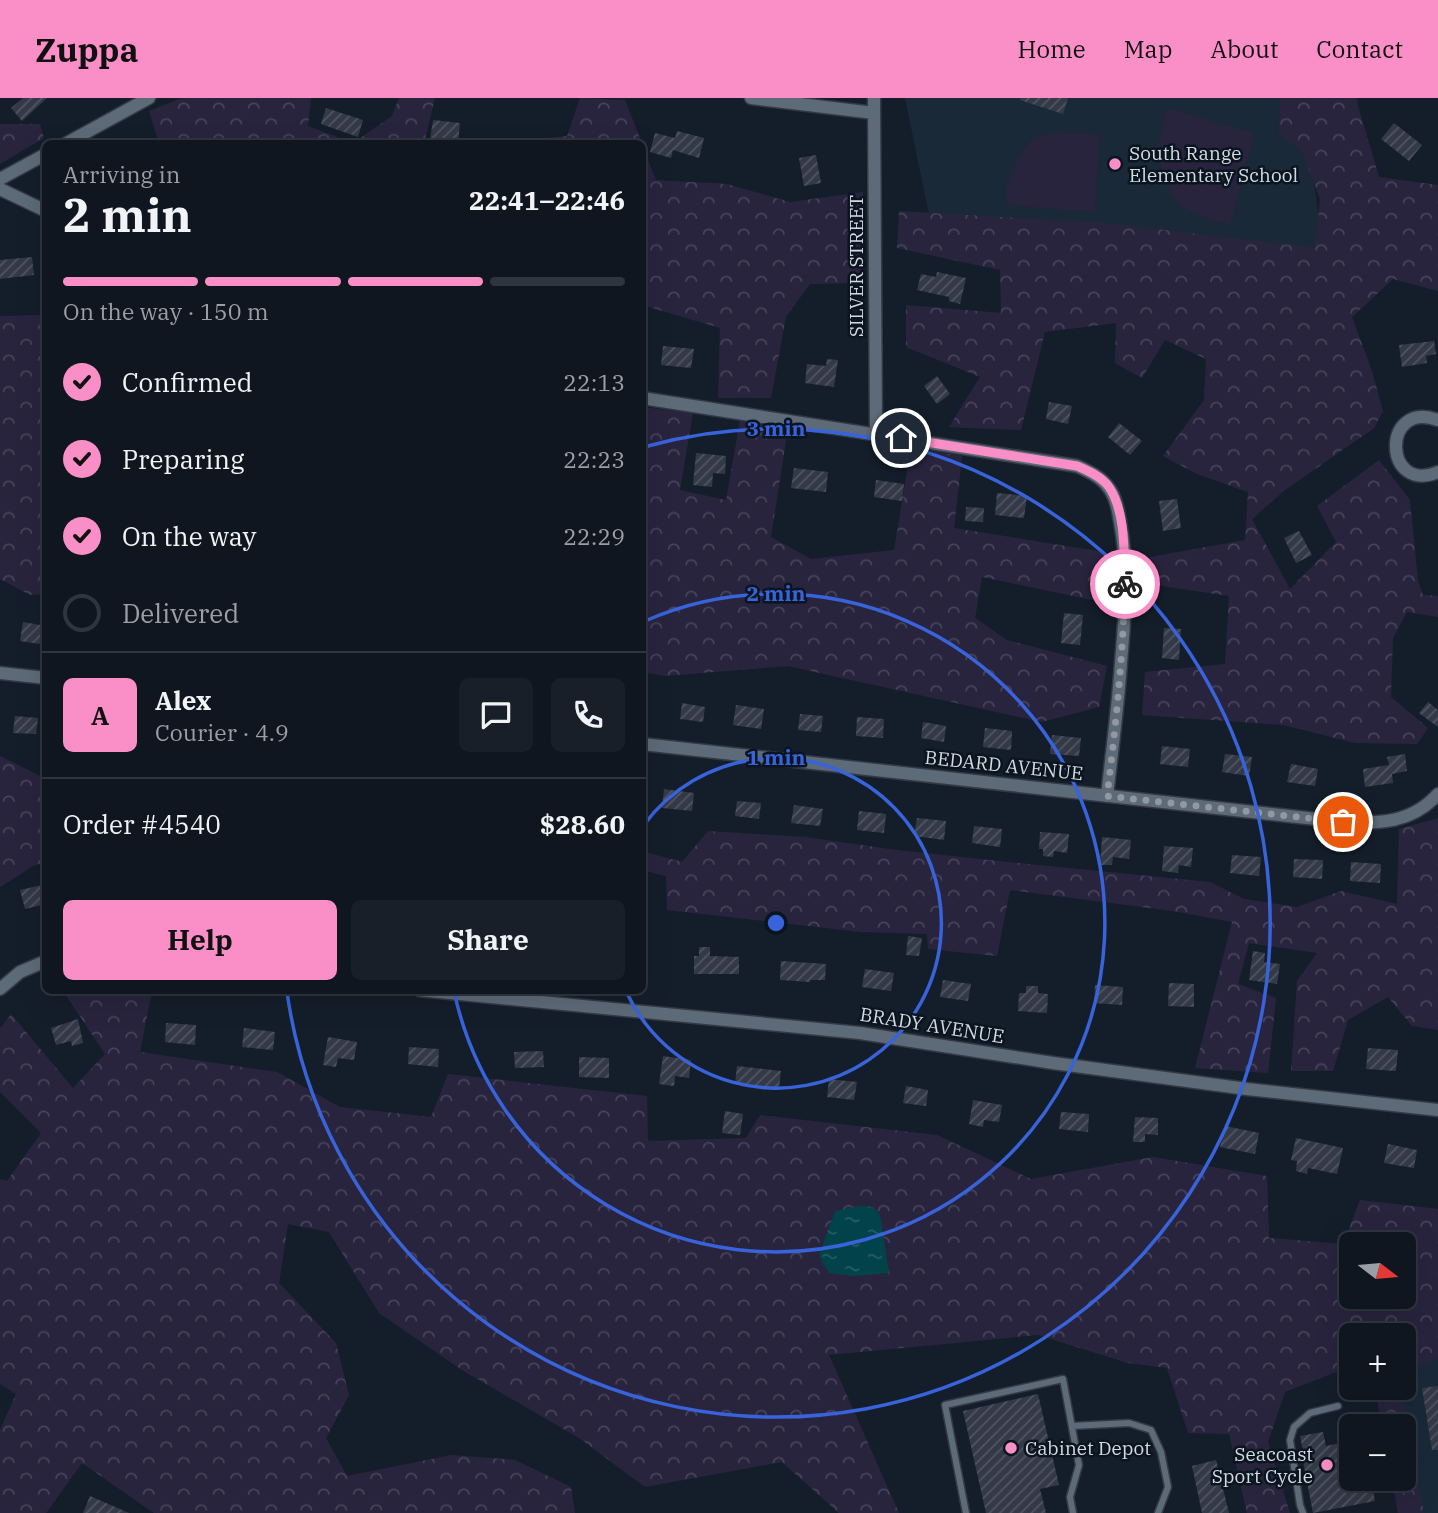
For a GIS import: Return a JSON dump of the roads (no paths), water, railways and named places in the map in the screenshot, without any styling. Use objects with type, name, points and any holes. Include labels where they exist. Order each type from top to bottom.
[{"type":"street","points":[[72,140],[149,98]]},
{"type":"street","points":[[751,98],[874,113]]},
{"type":"street","name":"SILVER STREET","points":[[874,98],[876,433]]},
{"type":"street","points":[[0,178],[42,156]]},
{"type":"street","points":[[0,189],[42,209]]},
{"type":"street","points":[[646,399],[1077,466],[1091,472],[1108,486],[1117,503],[1125,584],[1124,634],[1107,796]]},
{"type":"street","points":[[1438,420],[1429,416],[1411,420],[1403,425],[1395,443],[1399,463],[1406,470],[1426,476],[1438,472]]},
{"type":"street","points":[[0,673],[42,678]]},
{"type":"street","name":"BEDARD AVENUE","points":[[646,744],[1365,823],[1385,823],[1411,815],[1438,794]]},
{"type":"street","points":[[0,989],[20,972],[42,963]]},
{"type":"street","name":"BRADY AVENUE","points":[[490,994],[860,1033],[1233,1087],[1438,1110]]},
{"type":"lane","points":[[966,1513],[945,1405],[1063,1380],[1079,1465],[1070,1497],[1073,1513]]},
{"type":"lane","points":[[1303,1513],[1290,1440],[1294,1427],[1310,1413],[1338,1406]]},
{"type":"lane","points":[[1072,1426],[1129,1423],[1151,1430],[1161,1452],[1168,1487],[1158,1513]]},
{"type":"water","points":[[859,1206],[873,1207],[880,1215],[889,1273],[852,1276],[829,1273],[819,1256],[835,1211]]},
{"type":"place","name":"South Range Elementary School","points":[[1115,164]]},
{"type":"place","name":"Cabinet Depot","points":[[1011,1448]]},
{"type":"place","name":"Seacoast Sport Cycle","points":[[1327,1465]]}]
